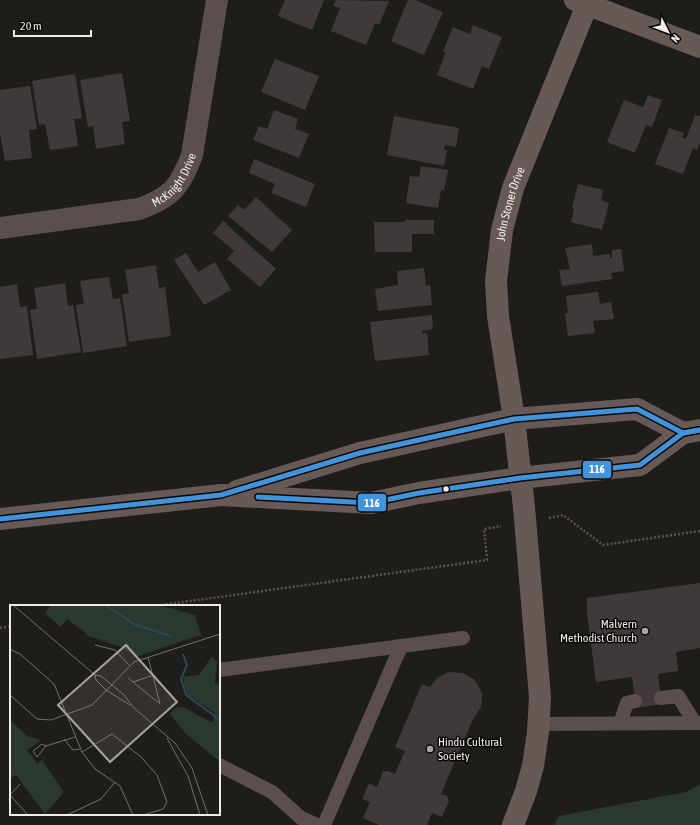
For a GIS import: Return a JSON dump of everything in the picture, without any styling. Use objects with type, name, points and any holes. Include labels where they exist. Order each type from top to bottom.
[{"type":"main road","points":[[584,2],[700,47]]},
{"type":"main road","name":"John Stoner Drive","points":[[513,825],[531,774],[539,724],[540,689],[524,507],[514,419],[498,312],[496,281],[502,230],[513,188],[584,2]]},
{"type":"main road","points":[[220,496],[360,454],[514,419],[637,409],[691,432]]},
{"type":"main road","points":[[0,519],[220,496],[371,503],[419,493],[520,478],[640,465],[691,432]]},
{"type":"street","name":"McKnight Drive","points":[[0,228],[140,209],[160,202],[175,190],[186,172],[192,155],[217,0]]},
{"type":"lane","points":[[220,670],[463,638]]},
{"type":"lane","points":[[324,825],[401,646]]},
{"type":"lane","points":[[661,698],[678,696],[698,723]]},
{"type":"lane","points":[[620,723],[627,703],[635,701]]},
{"type":"lane","points":[[539,724],[698,723]]},
{"type":"lane","points":[[220,766],[272,792],[301,818],[317,825]]},
{"type":"path","points":[[546,518],[563,516],[603,545],[700,531]]},
{"type":"path","points":[[161,605],[487,560],[484,529],[501,526]]},
{"type":"path","points":[[0,628],[10,626]]},
{"type":"green space","points":[[700,784],[700,825],[554,825],[559,816],[686,792]]},
{"type":"building","points":[[285,0],[324,0],[312,30],[278,16]]},
{"type":"building","points":[[336,0],[389,1],[379,25],[375,23],[366,45],[331,31],[340,8],[333,6]]},
{"type":"building","points":[[408,0],[415,0],[443,12],[424,55],[391,41]]},
{"type":"building","points":[[473,25],[502,37],[489,69],[482,66],[473,89],[437,75],[446,52],[443,51],[453,27],[470,34]]},
{"type":"building","points":[[275,59],[319,76],[305,110],[261,92]]},
{"type":"building","points":[[122,73],[130,121],[122,122],[125,144],[96,149],[93,126],[88,127],[80,80]]},
{"type":"building","points":[[75,74],[82,118],[74,119],[78,146],[50,150],[45,124],[39,125],[32,81]]},
{"type":"building","points":[[30,86],[37,129],[29,130],[32,158],[5,161],[0,134],[0,90]]},
{"type":"building","points":[[648,95],[662,100],[652,127],[646,125],[635,153],[607,142],[624,100],[643,107]]},
{"type":"building","points":[[274,110],[298,119],[295,129],[309,134],[299,158],[253,140],[259,126],[267,129]]},
{"type":"building","points":[[695,115],[700,116],[700,143],[697,150],[693,148],[683,174],[655,164],[669,128],[684,133],[682,137],[686,139]]},
{"type":"building","points":[[394,116],[459,128],[456,147],[445,145],[444,150],[447,150],[444,166],[387,155]]},
{"type":"building","points":[[254,159],[315,184],[306,207],[271,193],[275,184],[249,173]]},
{"type":"building","points":[[421,166],[448,170],[444,190],[441,190],[438,208],[406,203],[410,176],[419,177]]},
{"type":"building","points":[[578,184],[603,190],[601,200],[609,203],[602,230],[571,222],[574,209],[572,208]]},
{"type":"building","points":[[256,197],[292,230],[272,252],[228,216],[238,205],[244,210]]},
{"type":"building","points":[[405,220],[434,220],[434,234],[412,234],[412,252],[375,252],[374,222],[405,222]]},
{"type":"building","points":[[223,221],[276,269],[260,287],[227,259],[234,251],[213,233]]},
{"type":"building","points":[[592,244],[593,256],[610,254],[610,258],[612,258],[612,250],[621,249],[624,271],[611,273],[612,279],[562,286],[559,270],[570,269],[565,248]]},
{"type":"building","points":[[186,253],[198,272],[215,262],[231,290],[204,305],[174,260]]},
{"type":"building","points":[[156,265],[159,288],[165,287],[171,336],[129,342],[122,294],[129,294],[125,270]]},
{"type":"building","points":[[424,268],[426,286],[430,285],[432,305],[378,311],[375,289],[398,285],[397,271]]},
{"type":"building","points":[[109,277],[113,299],[120,298],[127,346],[83,353],[76,305],[84,304],[80,281]]},
{"type":"building","points":[[65,283],[68,306],[73,305],[81,352],[37,359],[30,310],[37,309],[34,288]]},
{"type":"building","points":[[17,284],[20,307],[27,306],[33,355],[0,359],[0,287]]},
{"type":"building","points":[[598,292],[600,304],[611,302],[614,319],[593,321],[595,333],[568,336],[565,314],[568,313],[566,296]]},
{"type":"building","points":[[432,315],[433,329],[422,331],[422,334],[427,333],[429,355],[375,361],[370,322]]},
{"type":"building","name":"Malvern Methodist Church","points":[[700,583],[700,648],[676,652],[678,671],[658,674],[662,704],[636,708],[632,677],[596,682],[587,614],[587,598]]},
{"type":"building","name":"Hindu Cultural Society","points":[[448,672],[463,673],[475,680],[482,693],[482,700],[481,707],[473,719],[441,794],[447,796],[449,801],[442,817],[432,813],[427,825],[379,825],[363,818],[370,802],[362,799],[369,783],[377,787],[383,771],[388,771],[395,774],[405,751],[395,747],[422,684],[430,687],[436,679]]},
{"type":"transit line","name":"116","points":[[0,519],[221,495],[360,453],[514,419],[637,409],[683,433],[700,430]]},
{"type":"transit line","name":"116","points":[[258,497],[371,503],[419,493],[520,478],[640,465],[683,433],[700,430]]},
{"type":"place","name":"Malvern Methodist Church","points":[[645,631]]},
{"type":"place","name":"Hindu Cultural Society","points":[[430,749]]}]
